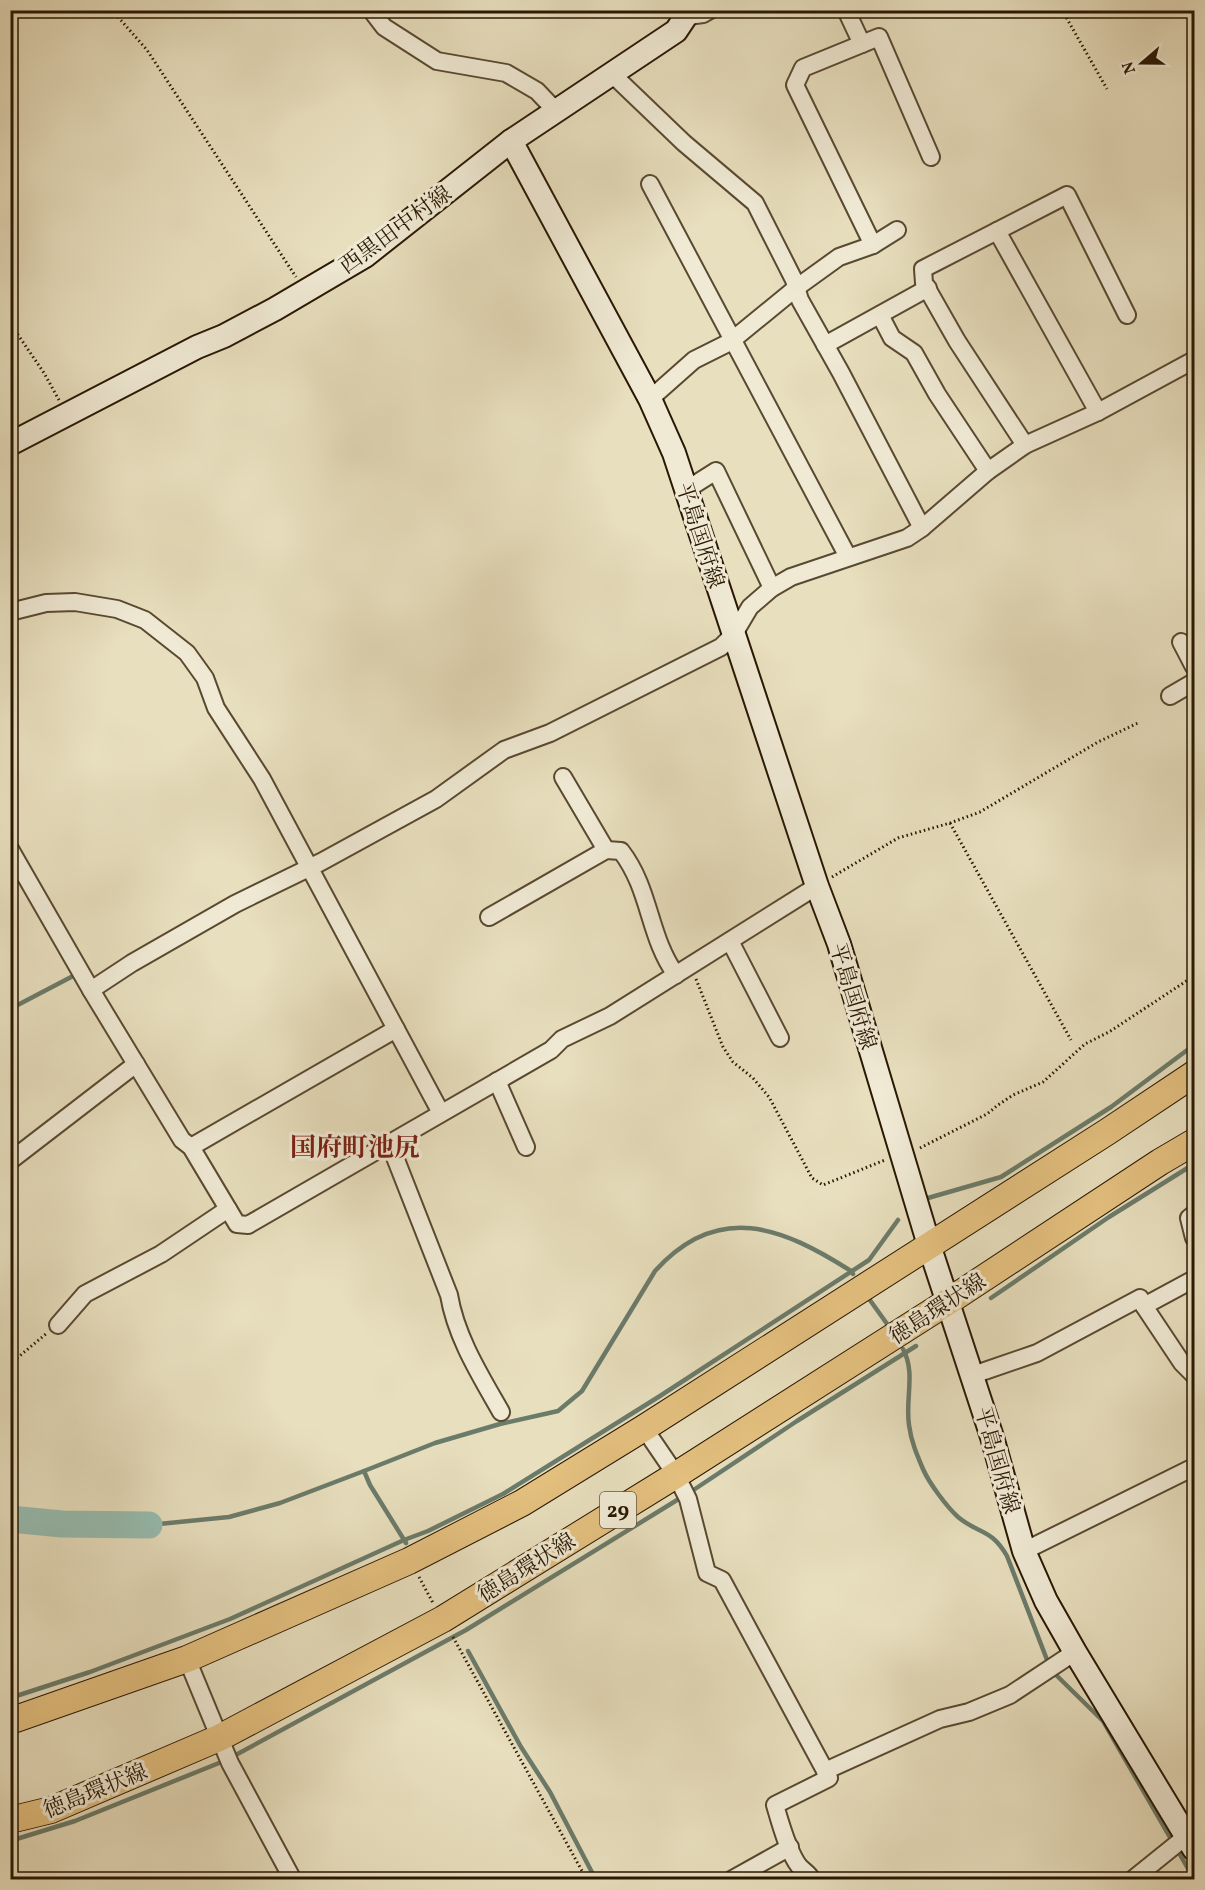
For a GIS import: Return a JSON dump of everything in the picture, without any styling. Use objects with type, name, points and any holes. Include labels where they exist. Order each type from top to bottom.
[{"type":"main road","name":"西黒田中村線","points":[[10,444],[197,347],[224,336],[366,256],[511,141],[676,31],[689,13]]},
{"type":"main road","name":"平島国府線","points":[[511,141],[650,399],[674,453],[817,886],[839,944],[929,1245],[973,1375],[1024,1551],[1046,1601],[1059,1662],[1185,1840]]},
{"type":"main road","name":"29","points":[[10,1721],[187,1659],[409,1561],[522,1503],[644,1428],[1194,1074]]},
{"type":"main road","name":"徳島環状線","points":[[10,1820],[51,1810],[225,1752],[442,1619],[682,1488],[949,1301],[1194,1142]]},
{"type":"street","points":[[371,10],[384,27],[437,61],[506,73],[537,91],[556,111]]},
{"type":"street","points":[[689,13],[703,14],[710,10]]},
{"type":"street","points":[[846,10],[862,44]]},
{"type":"street","points":[[873,244],[795,86],[803,68],[879,37],[931,157]]},
{"type":"street","points":[[612,74],[684,143],[755,203],[800,300],[922,528]]},
{"type":"street","points":[[650,184],[848,556]]},
{"type":"street","points":[[1025,445],[957,341],[924,283],[923,269],[1067,195],[1127,315]]},
{"type":"street","points":[[650,399],[694,360],[733,339],[839,257],[873,244],[897,230]]},
{"type":"street","points":[[997,231],[1098,411]]},
{"type":"street","points":[[825,345],[928,288]]},
{"type":"street","points":[[880,315],[892,338],[914,352],[937,394],[988,471]]},
{"type":"street","points":[[91,990],[132,963],[235,904],[390,826],[436,799],[504,750],[550,733],[720,647],[734,634],[750,607],[772,588],[792,577],[848,556],[907,538],[922,528],[988,471],[1025,445],[1098,411],[1194,360]]},
{"type":"street","points":[[686,490],[716,471],[772,588]]},
{"type":"street","points":[[10,612],[46,603],[75,602],[117,609],[145,620],[187,653],[205,678],[216,708],[262,779],[441,1113]]},
{"type":"street","points":[[1181,642],[1194,667]]},
{"type":"street","points":[[1170,696],[1194,682]]},
{"type":"street","points":[[564,777],[606,850]]},
{"type":"street","points":[[10,849],[91,990],[182,1140],[191,1147],[237,1224],[248,1225],[551,1050],[562,1038],[610,1016],[817,886]]},
{"type":"street","points":[[489,917],[606,850],[621,852],[632,865],[645,895],[657,940],[682,971]]},
{"type":"street","points":[[730,941],[777,1016],[780,1038]]},
{"type":"street","points":[[191,1147],[396,1029]]},
{"type":"street","points":[[10,1161],[136,1064]]},
{"type":"street","points":[[496,1081],[526,1147]]},
{"type":"street","points":[[389,1142],[449,1295],[453,1317],[480,1375],[501,1412]]},
{"type":"street","points":[[58,1325],[85,1294],[161,1254],[228,1209]]},
{"type":"street","points":[[1194,1214],[1189,1218],[1194,1238]]},
{"type":"street","points":[[1144,1306],[1194,1279]]},
{"type":"street","points":[[973,1375],[1037,1353],[1140,1298],[1182,1363],[1194,1375]]},
{"type":"street","points":[[644,1428],[682,1488],[707,1573],[722,1580],[828,1778],[775,1805],[782,1829],[799,1866],[811,1876],[812,1880]]},
{"type":"street","points":[[1024,1551],[1194,1467]]},
{"type":"street","points":[[187,1659],[225,1752],[293,1880]]},
{"type":"street","points":[[825,1771],[940,1719],[969,1712],[1010,1695],[1059,1662]]},
{"type":"street","points":[[1132,1880],[1185,1840]]},
{"type":"street","points":[[731,1880],[790,1847]]},
{"type":"path","points":[[112,10],[153,59],[305,291]]},
{"type":"path","points":[[1062,10],[1107,89]]},
{"type":"path","points":[[10,323],[44,373],[67,415]]},
{"type":"path","points":[[817,886],[898,838],[980,812],[1098,742],[1140,722]]},
{"type":"path","points":[[950,823],[1071,1040]]},
{"type":"path","points":[[682,971],[699,983],[723,1047],[733,1062],[753,1078],[768,1097],[812,1178],[824,1185],[901,1153],[914,1151],[987,1114],[1013,1095],[1043,1082],[1085,1044],[1108,1032],[1194,976]]},
{"type":"path","points":[[10,1364],[58,1325]]},
{"type":"path","points":[[409,1561],[442,1619]]},
{"type":"path","points":[[455,1641],[587,1880]]},
{"type":"waterway","points":[[10,1009],[75,975]]},
{"type":"waterway","points":[[928,1198],[1001,1177],[1111,1107],[1194,1045]]},
{"type":"waterway","points":[[991,1298],[1109,1217],[1194,1164]]},
{"type":"waterway","points":[[10,1698],[90,1672],[230,1619],[428,1531],[503,1494],[660,1396],[869,1260],[898,1220]]},
{"type":"waterway","points":[[364,1471],[435,1443],[500,1424],[558,1411],[582,1391],[655,1271],[679,1249],[702,1235],[727,1229],[751,1228],[775,1233],[825,1255],[853,1274]]},
{"type":"waterway","points":[[867,1296],[890,1328]]},
{"type":"waterway","points":[[689,1493],[916,1346]]},
{"type":"waterway","points":[[903,1349],[910,1377],[908,1415],[910,1431],[923,1469],[934,1488],[954,1513],[995,1540],[1007,1556],[1049,1665]]},
{"type":"waterway","points":[[149,1525],[229,1517],[280,1503],[364,1471],[370,1485],[406,1543]]},
{"type":"waterway","points":[[232,1757],[466,1630],[682,1497]]},
{"type":"waterway","points":[[10,1519],[62,1524],[149,1525]]},
{"type":"waterway","points":[[468,1651],[521,1747],[550,1792],[596,1880]]},
{"type":"waterway","points":[[1053,1672],[1103,1721],[1194,1879]]},
{"type":"waterway","points":[[10,1841],[75,1821],[224,1761]]},
{"type":"district","name":"国府町池尻","points":[[355,1147]]}]
